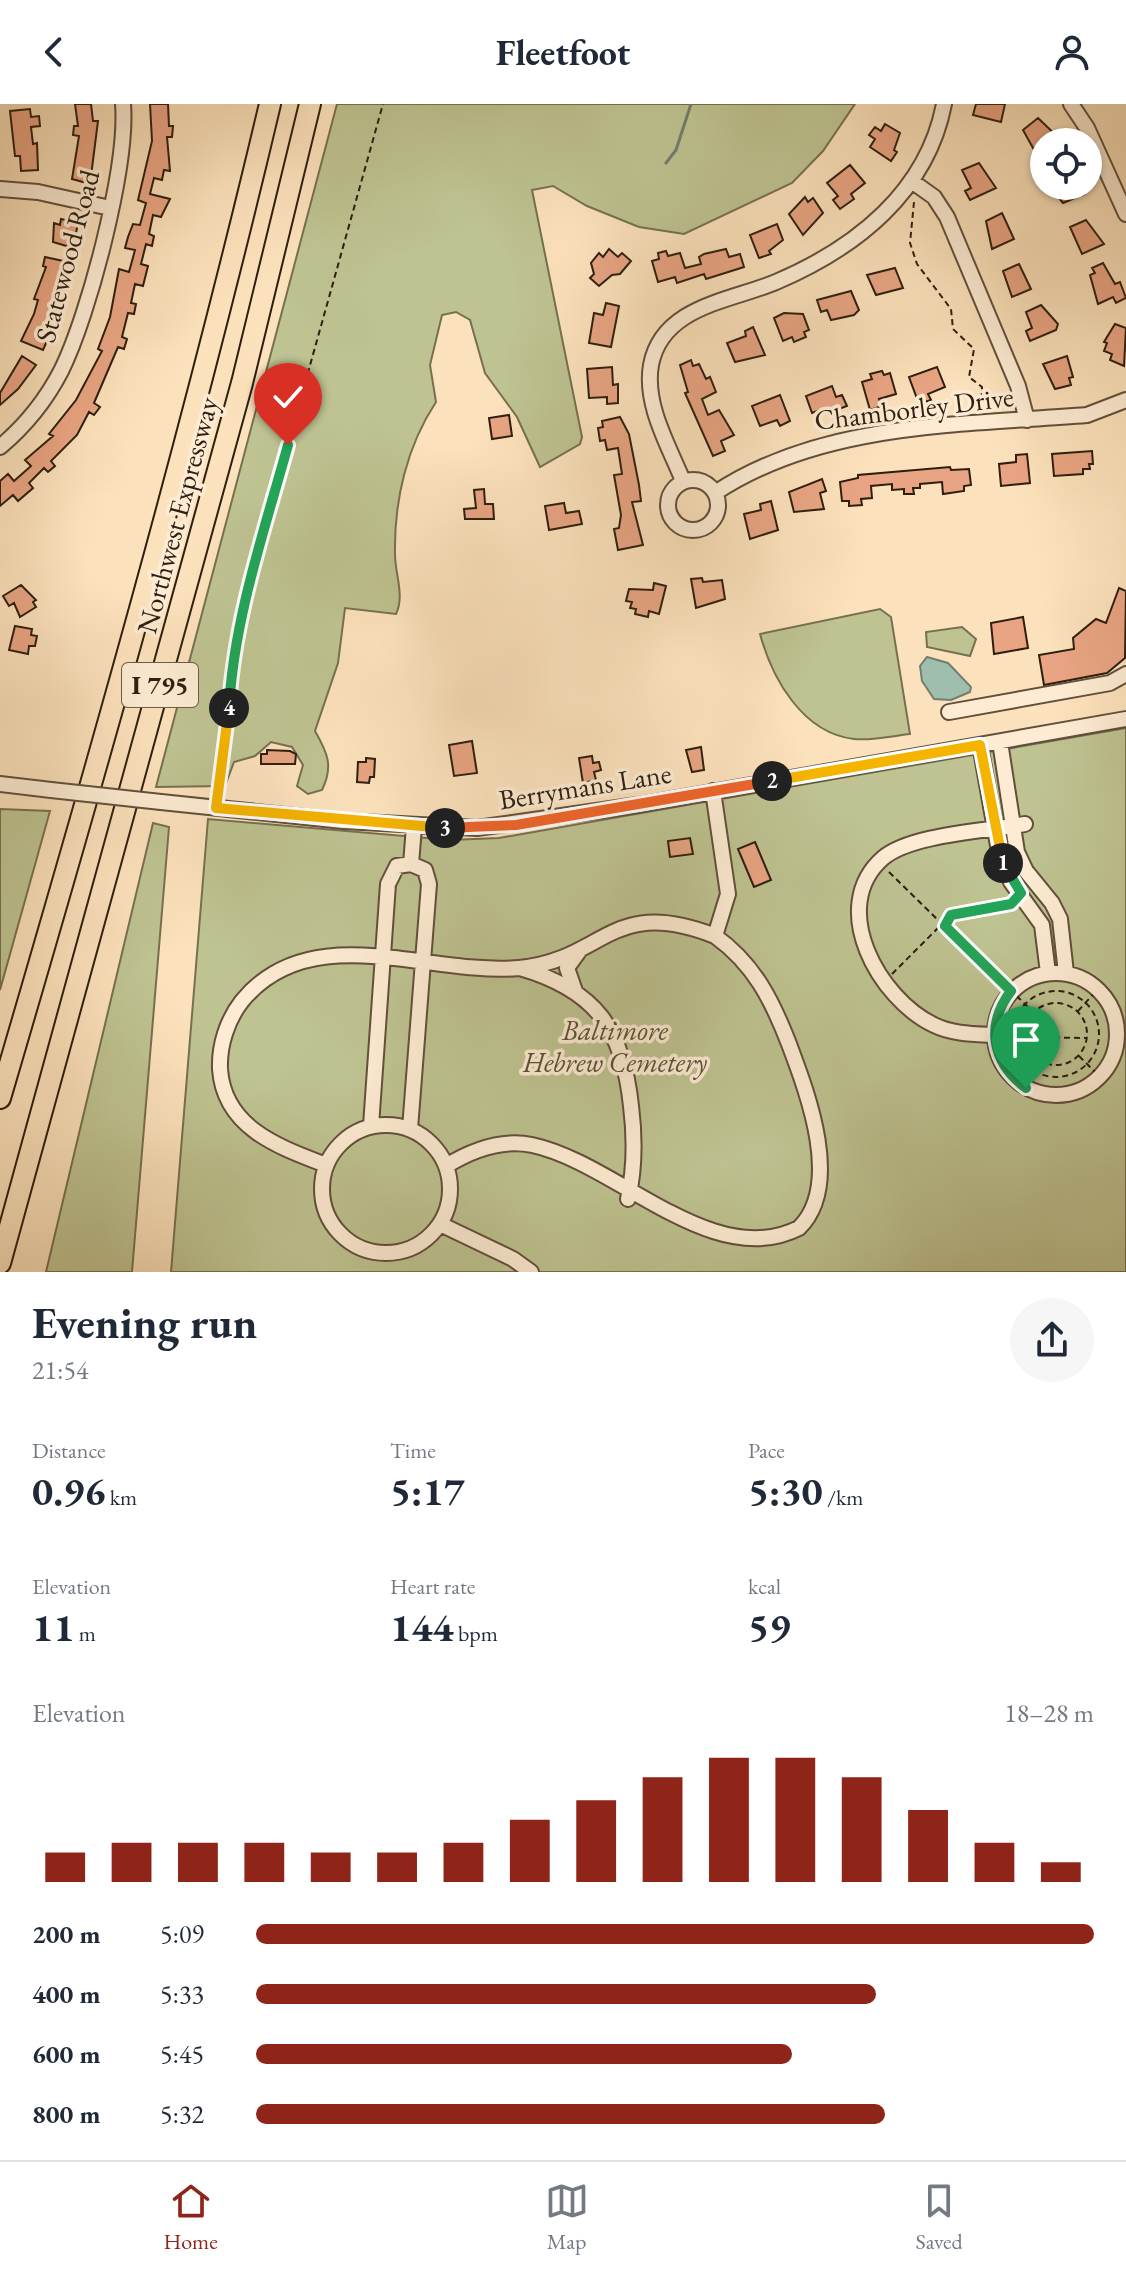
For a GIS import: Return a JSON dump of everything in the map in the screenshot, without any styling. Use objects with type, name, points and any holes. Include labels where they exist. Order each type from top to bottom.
[{"type":"highway","name":"Northwest Expressway","points":[[0,1098],[92,783],[270,104]]},
{"type":"highway","name":"Northwest Expressway","points":[[0,1263],[242,383],[310,104]]},
{"type":"street","name":"Statewood Road","points":[[0,447],[35,411],[69,353],[110,208],[123,139],[123,104]]},
{"type":"street","points":[[683,481],[651,393],[651,364],[663,339],[693,311],[750,293],[809,265],[878,219],[913,182],[933,146],[944,104]]},
{"type":"street","points":[[1071,104],[1087,128],[1126,214]]},
{"type":"street","points":[[913,182],[934,197],[947,217],[1018,386],[1027,420]]},
{"type":"street","points":[[0,189],[38,192],[110,208]]},
{"type":"street","name":"Chamborley Drive","points":[[715,493],[765,463],[832,441],[1087,415],[1126,400]]},
{"type":"street","points":[[683,481],[702,481],[715,493],[718,503],[714,518],[702,528],[687,530],[674,522],[668,510],[670,493],[683,481]]},
{"type":"street","points":[[949,712],[1124,679]]},
{"type":"street","name":"Berrymans Lane","points":[[0,784],[414,827],[477,828],[516,825],[1126,719]]},
{"type":"street","points":[[1000,742],[1018,825],[1021,863],[1052,903],[1060,919],[1066,973]]},
{"type":"street","points":[[980,745],[1006,872],[1042,925],[1048,973]]},
{"type":"street","points":[[713,791],[728,894],[715,936]]},
{"type":"street","points":[[994,1035],[970,1034],[934,1025],[908,1008],[866,950],[859,927],[860,898],[879,863],[904,846],[1018,825]]},
{"type":"street","points":[[411,864],[414,827]]},
{"type":"street","points":[[371,1126],[389,878],[397,866],[411,864],[425,870],[428,877],[410,1129]]},
{"type":"street","points":[[520,968],[583,947],[623,926],[643,922],[677,923],[715,936],[748,964],[772,1003],[806,1091],[820,1160],[818,1194],[803,1224],[773,1248],[749,1254]]},
{"type":"street","points":[[575,991],[567,968],[583,947]]},
{"type":"street","points":[[326,1165],[264,1138],[241,1120],[231,1106],[220,1071],[224,1038],[237,1008],[272,972],[322,956],[520,968],[544,975],[575,991],[601,1013],[611,1028],[628,1076],[634,1147],[628,1199]]},
{"type":"street","points":[[1048,973],[1066,973],[1098,989],[1111,1007],[1117,1036],[1115,1053],[1100,1077],[1078,1092],[1052,1096],[1026,1088],[1013,1079],[1000,1060],[994,1035],[995,1020],[1011,991],[1023,982],[1048,973]]},
{"type":"street","points":[[385,1124],[410,1129],[433,1144],[446,1166],[450,1199],[440,1224],[424,1241],[400,1252],[375,1252],[351,1243],[330,1222],[324,1207],[322,1180],[326,1165],[348,1136],[371,1126],[385,1124]]},
{"type":"street","points":[[446,1166],[483,1148],[516,1143],[535,1146],[550,1151],[692,1241]]},
{"type":"street","points":[[440,1224],[513,1259],[531,1272]]},
{"type":"path","points":[[216,808],[231,659],[383,104]]},
{"type":"path","points":[[914,202],[910,243],[917,264],[951,309],[953,329],[974,349],[969,377],[982,387],[980,415]]},
{"type":"path","points":[[879,863],[1033,1012]]},
{"type":"path","points":[[885,979],[951,915],[1011,904],[1021,893]]},
{"type":"path","points":[[1078,1011],[1098,989]]},
{"type":"path","points":[[1059,991],[1085,1003],[1096,1019],[1099,1037],[1087,1064],[1061,1077],[1043,1075],[1026,1065],[1017,1053],[1013,1034],[1016,1019],[1025,1004],[1040,994],[1059,991]]},
{"type":"path","points":[[1057,1003],[1078,1011],[1085,1022],[1087,1038],[1079,1056],[1067,1064],[1053,1066],[1034,1057],[1024,1037],[1033,1012],[1057,1003]]},
{"type":"path","points":[[1024,1037],[1087,1038]]},
{"type":"path","points":[[1079,1056],[1100,1077]]},
{"type":"path","points":[[1013,1079],[1034,1057]]},
{"type":"green space","points":[[337,104],[855,104],[823,151],[792,183],[684,234],[639,227],[587,206],[553,186],[532,190],[582,437],[580,444],[540,467],[517,417],[485,373],[470,320],[456,312],[442,315],[430,365],[436,402],[410,455],[397,514],[395,554],[399,607],[396,614],[345,608],[338,663],[315,731],[328,759],[328,774],[322,790],[308,794],[297,786],[303,765],[292,747],[271,742],[255,756],[234,762],[225,786],[156,787]]},
{"type":"green space","points":[[880,609],[891,617],[910,734],[875,739],[836,735],[819,726],[792,701],[772,668],[760,634]]},
{"type":"green space","points":[[962,627],[976,639],[970,656],[927,647],[926,632]]},
{"type":"green space","name":"Baltimore Hebrew Cemetery","points":[[1126,728],[1126,1272],[171,1272],[208,819],[450,840],[499,838]]},
{"type":"green space","points":[[0,809],[50,811],[0,990]]},
{"type":"green space","points":[[153,823],[169,827],[132,1272],[46,1272]]},
{"type":"shaded area","points":[[927,657],[948,663],[971,687],[970,692],[951,700],[934,699],[922,681],[920,666]]},
{"type":"building","points":[[75,104],[91,104],[93,121],[98,121],[90,184],[72,179],[79,136],[73,135],[74,126],[78,126]]},
{"type":"building","points":[[150,104],[168,104],[169,126],[173,126],[172,137],[167,137],[170,171],[164,170],[162,180],[154,178],[150,194],[170,199],[161,217],[153,215],[149,234],[154,236],[152,246],[146,244],[141,264],[148,266],[143,286],[135,284],[131,303],[136,304],[134,314],[128,313],[122,337],[127,339],[124,349],[118,347],[94,403],[100,407],[94,415],[89,412],[77,435],[51,461],[55,466],[48,472],[44,468],[29,483],[33,488],[18,501],[13,495],[0,506],[0,481],[8,474],[14,481],[31,466],[25,460],[53,436],[49,434],[76,400],[102,351],[98,349],[110,317],[119,269],[129,272],[135,250],[125,248],[128,237],[133,224],[140,225],[146,203],[138,200],[152,141]]},
{"type":"building","points":[[976,104],[1005,104],[1001,122],[973,115]]},
{"type":"building","points":[[30,109],[31,117],[39,116],[40,126],[31,127],[33,144],[37,143],[38,170],[21,171],[20,156],[15,156],[10,111]]},
{"type":"building","points":[[1038,118],[1048,128],[1030,128],[1030,143],[1023,130]]},
{"type":"building","points":[[885,124],[900,133],[894,150],[897,152],[891,161],[870,147],[875,139],[869,135],[875,127],[881,131]]},
{"type":"building","points":[[979,163],[996,188],[970,200],[965,191],[971,188],[962,170]]},
{"type":"building","points":[[850,165],[865,183],[851,194],[854,199],[840,209],[833,200],[838,196],[827,183]]},
{"type":"building","points":[[805,197],[808,202],[813,198],[823,213],[803,235],[789,214]]},
{"type":"building","points":[[1002,213],[1014,239],[992,249],[986,221]]},
{"type":"building","points":[[61,219],[78,223],[73,248],[53,242],[54,223],[60,225]]},
{"type":"building","points":[[1086,220],[1104,244],[1082,254],[1070,227]]},
{"type":"building","points":[[777,224],[783,240],[769,251],[771,254],[759,258],[750,235]]},
{"type":"building","points":[[609,249],[618,257],[622,253],[631,261],[620,274],[612,275],[599,286],[590,278],[594,274],[591,263],[599,253],[603,257]]},
{"type":"building","points":[[726,249],[729,257],[740,254],[744,267],[706,279],[704,274],[677,283],[675,277],[658,282],[652,261],[659,259],[658,253],[666,251],[668,256],[680,253],[685,268],[701,264],[699,257],[704,254]]},
{"type":"building","points":[[45,257],[68,262],[56,314],[53,313],[43,339],[47,341],[43,350],[21,341],[38,300],[34,299],[46,267],[43,266]]},
{"type":"building","points":[[1103,263],[1115,284],[1120,282],[1126,298],[1116,303],[1113,297],[1098,304],[1090,275],[1095,273],[1092,268]]},
{"type":"building","points":[[1019,264],[1031,289],[1012,297],[1003,271]]},
{"type":"building","points":[[895,268],[903,288],[876,295],[867,275]]},
{"type":"building","points":[[851,291],[859,310],[854,315],[831,320],[827,310],[821,312],[817,300]]},
{"type":"building","points":[[606,303],[619,306],[611,347],[589,343],[594,313],[603,315]]},
{"type":"building","points":[[1041,305],[1058,324],[1056,330],[1030,341],[1026,331],[1032,328],[1026,312]]},
{"type":"building","points":[[784,313],[803,314],[809,330],[804,332],[806,337],[794,342],[792,337],[783,341],[774,318]]},
{"type":"building","points":[[1115,324],[1126,328],[1124,366],[1110,360],[1112,354],[1104,351],[1107,343],[1104,342]]},
{"type":"building","points":[[753,327],[765,355],[735,362],[727,343],[746,336],[745,331]]},
{"type":"building","points":[[22,356],[36,365],[18,389],[0,405],[0,393]]},
{"type":"building","points":[[1067,356],[1073,377],[1069,378],[1071,385],[1055,389],[1043,364]]},
{"type":"building","points":[[691,360],[693,366],[699,364],[706,379],[710,377],[716,392],[702,399],[708,415],[719,410],[734,435],[721,441],[725,451],[713,456],[685,393],[688,392],[680,365]]},
{"type":"building","points":[[612,367],[613,385],[618,384],[618,403],[607,404],[607,397],[589,398],[587,369]]},
{"type":"building","points":[[937,367],[945,387],[928,394],[931,400],[919,404],[909,377]]},
{"type":"building","points":[[882,371],[884,375],[890,373],[896,394],[879,399],[882,406],[870,410],[862,382],[872,379],[870,374]]},
{"type":"building","points":[[832,386],[836,397],[842,395],[847,406],[831,412],[822,409],[812,413],[806,396]]},
{"type":"building","points":[[780,395],[790,421],[780,426],[777,420],[760,426],[752,406]]},
{"type":"building","points":[[509,415],[512,436],[492,439],[489,418]]},
{"type":"building","points":[[620,417],[629,434],[639,485],[641,501],[632,502],[643,545],[618,550],[614,529],[619,528],[621,515],[614,475],[622,474],[618,448],[607,450],[605,440],[600,441],[598,428],[603,427],[602,421]]},
{"type":"building","points":[[1092,451],[1093,464],[1089,464],[1090,469],[1083,469],[1083,474],[1054,476],[1052,454]]},
{"type":"building","points":[[1027,454],[1030,483],[1001,486],[999,464],[1016,462],[1016,455]]},
{"type":"building","points":[[950,467],[951,470],[969,469],[971,485],[964,486],[964,491],[943,494],[942,482],[920,484],[920,488],[913,488],[914,494],[904,494],[904,489],[892,490],[892,484],[871,486],[872,498],[861,499],[862,505],[849,506],[849,501],[842,501],[840,482],[858,478],[858,475]]},
{"type":"building","points":[[822,479],[826,491],[820,493],[824,509],[794,512],[789,492]]},
{"type":"building","points":[[484,489],[485,504],[493,504],[494,519],[465,519],[464,509],[476,508],[474,490]]},
{"type":"building","points":[[771,501],[778,530],[750,539],[744,514],[761,510],[760,504]]},
{"type":"building","points":[[564,503],[566,513],[579,511],[582,524],[549,530],[545,506]]},
{"type":"building","points":[[702,578],[703,582],[722,580],[725,599],[696,608],[691,579]]},
{"type":"building","points":[[654,583],[666,586],[659,614],[649,611],[648,617],[635,614],[636,609],[630,608],[632,602],[626,601],[629,589],[653,590]]},
{"type":"building","points":[[21,585],[36,600],[33,602],[36,607],[20,617],[14,603],[9,606],[3,596]]},
{"type":"building","points":[[1119,588],[1126,591],[1125,658],[1107,673],[1044,685],[1039,655],[1074,649],[1073,638],[1096,619],[1106,623]]},
{"type":"building","points":[[1023,617],[1028,648],[994,654],[991,623]]},
{"type":"building","points":[[15,626],[32,629],[31,635],[37,636],[35,646],[29,646],[28,654],[9,650]]},
{"type":"building","points":[[472,741],[477,773],[454,776],[449,745]]},
{"type":"building","points":[[701,747],[704,770],[692,772],[686,750]]},
{"type":"building","points":[[267,750],[296,754],[295,764],[261,764],[261,754],[267,754]]},
{"type":"building","points":[[592,756],[593,763],[599,762],[601,770],[594,772],[596,780],[583,783],[579,758]]},
{"type":"building","points":[[366,758],[375,759],[374,777],[370,777],[369,783],[357,782],[358,762],[366,762]]},
{"type":"building","points":[[690,838],[693,854],[670,857],[668,841]]},
{"type":"building","points":[[755,842],[771,880],[754,887],[738,849]]},
{"type":"waterway","points":[[666,163],[676,150],[691,104]]},
{"type":"route","points":[[288,445],[231,659],[228,714],[215,796],[216,808],[414,827],[516,825],[980,745],[1000,857],[1011,882],[1021,893],[1011,904],[951,915],[945,926],[1011,991],[995,1020],[994,1035],[1003,1067],[1026,1088]]}]
